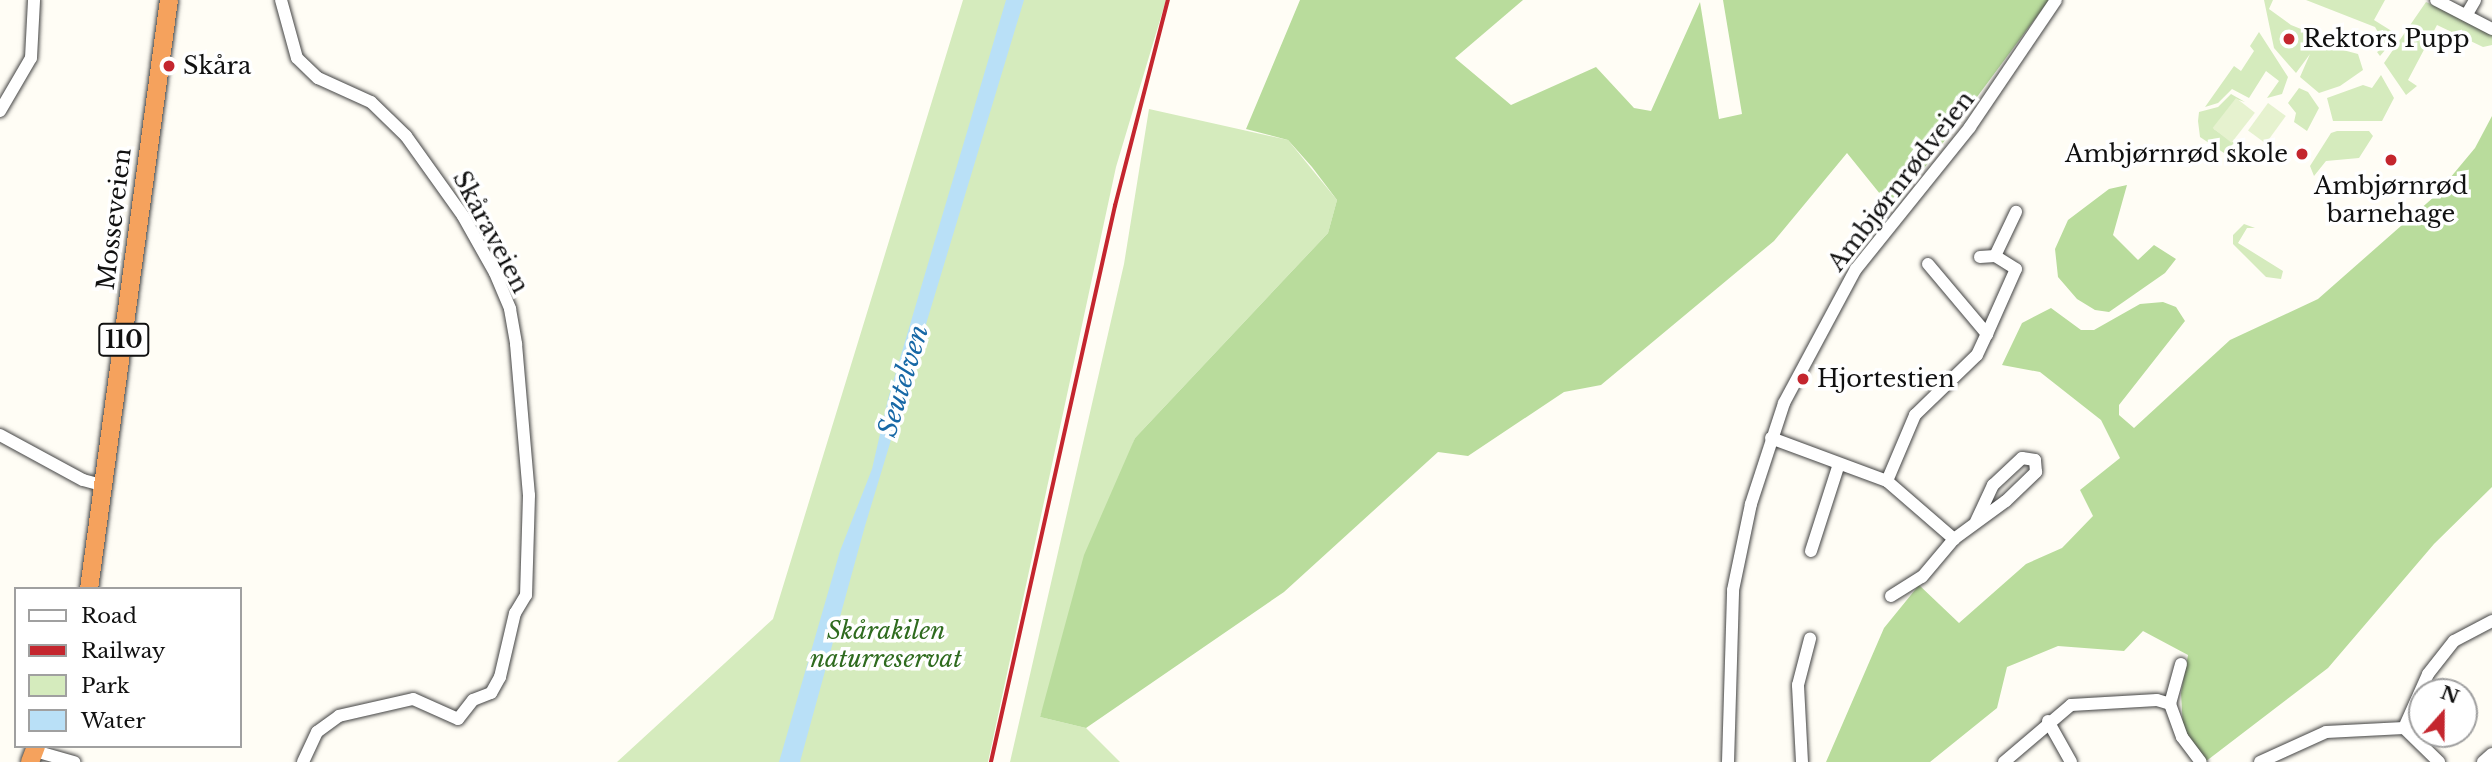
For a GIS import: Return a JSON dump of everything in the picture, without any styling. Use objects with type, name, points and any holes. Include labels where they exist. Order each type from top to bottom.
[{"type":"highway","name":"Mosseveien","points":[[89,587],[169,0]]},
{"type":"street","points":[[0,111],[31,58],[34,0]]},
{"type":"street","name":"Skåraveien","points":[[281,0],[297,58],[318,78],[371,102],[434,171],[463,216],[510,309],[529,495],[526,595],[515,613],[500,677],[491,693],[473,700],[458,719],[413,699],[346,714],[317,732],[303,762]]},
{"type":"street","name":"Ambjørnrødveien","points":[[1728,762],[1733,590],[1751,504],[1771,438],[1801,365],[1856,269],[1970,127],[2056,0]]},
{"type":"street","points":[[2436,0],[2492,29]]},
{"type":"street","points":[[2467,14],[2475,0]]},
{"type":"street","points":[[1995,256],[2016,212]]},
{"type":"street","points":[[1887,481],[1915,415],[1977,355],[2015,269],[1995,256],[1980,257]]},
{"type":"street","points":[[1928,264],[1987,334]]},
{"type":"street","points":[[0,435],[83,480],[105,486]]},
{"type":"street","points":[[1771,438],[1887,481],[1954,539]]},
{"type":"street","points":[[1891,596],[1922,577],[1954,539],[2036,472],[2035,460],[2022,458],[1993,485],[1976,521]]},
{"type":"street","points":[[1811,551],[1839,464]]},
{"type":"street","points":[[2404,729],[2428,674],[2454,641],[2492,621]]},
{"type":"street","points":[[1802,762],[1798,685],[1810,639]]},
{"type":"street","points":[[2180,664],[2170,704],[2182,737],[2200,762]]},
{"type":"street","points":[[2004,762],[2048,721],[2071,705],[2157,700],[2170,704]]},
{"type":"street","points":[[2048,721],[2071,762]]},
{"type":"street","points":[[2260,762],[2326,732],[2404,729],[2439,762]]},
{"type":"street","points":[[34,753],[74,762]]},
{"type":"street","points":[[2483,762],[2492,754]]},
{"type":"green space","name":"Skårakilen naturreservat","points":[[963,0],[1166,0],[1116,167],[988,762],[617,762],[773,619]]},
{"type":"green space","points":[[1300,0],[1523,0],[1455,58],[1511,105],[1596,67],[1634,108],[1651,111],[1700,2],[1719,119],[1742,114],[1723,0],[2049,0],[1893,210],[1847,153],[1774,241],[1601,385],[1564,392],[1468,456],[1438,452],[1284,592],[1086,728],[1040,717],[1084,555],[1135,438],[1328,233],[1337,200],[1312,167],[1288,140],[1246,129]]},
{"type":"green space","points":[[2264,0],[2273,0],[2269,9],[2291,25],[2316,35],[2313,42],[2358,54],[2363,70],[2340,86],[2319,93],[2300,77],[2310,54],[2296,73],[2274,48]]},
{"type":"green space","points":[[2306,0],[2385,0],[2374,20],[2398,35],[2380,56],[2377,52],[2386,46],[2375,27]]},
{"type":"green space","points":[[2426,2],[2492,32],[2492,45],[2483,47],[2437,25],[2408,80],[2417,86],[2406,95],[2384,63]]},
{"type":"green space","points":[[2259,32],[2288,77],[2282,94],[2267,98],[2279,81],[2266,71],[2249,98],[2232,89],[2218,103],[2205,107],[2234,66],[2241,71],[2254,51],[2250,46]]},
{"type":"green space","points":[[2381,75],[2394,98],[2382,121],[2333,121],[2327,98],[2363,85],[2372,88]]},
{"type":"green space","points":[[2299,88],[2308,92],[2319,108],[2307,131],[2294,122],[2296,113],[2288,103]]},
{"type":"green space","points":[[2231,94],[2245,102],[2236,99],[2214,129],[2234,143],[2224,153],[2200,137],[2199,112],[2218,107]]},
{"type":"green space","points":[[2236,98],[2255,113],[2232,143],[2213,128]]},
{"type":"green space","points":[[2268,103],[2286,116],[2266,143],[2248,131]]},
{"type":"green space","points":[[1149,109],[1288,140],[1337,200],[1328,233],[1135,438],[1040,717],[1086,728],[1120,762],[1010,762],[1124,264]]},
{"type":"green space","points":[[2492,116],[2492,487],[2434,544],[2328,668],[2205,762],[2183,728],[2181,693],[2188,655],[2143,631],[2124,651],[2058,646],[2007,667],[1997,708],[1930,762],[1826,762],[1884,628],[1919,585],[1959,623],[2026,564],[2062,548],[2093,516],[2080,490],[2120,458],[2101,420],[2040,372],[2002,365],[2022,323],[2051,308],[2081,330],[2094,330],[2140,304],[2163,302],[2176,307],[2185,321],[2119,405],[2119,415],[2134,428],[2230,340],[2318,299],[2435,196],[2475,148]]},
{"type":"green space","points":[[2369,131],[2373,136],[2359,158],[2326,161],[2314,176],[2310,166],[2331,133]]},
{"type":"green space","points":[[2127,185],[2113,235],[2138,260],[2154,245],[2176,259],[2165,273],[2109,312],[2095,310],[2077,299],[2058,277],[2055,249],[2068,220],[2109,189]]},
{"type":"green space","points":[[2244,224],[2255,228],[2247,228],[2238,243],[2283,271],[2281,279],[2266,277],[2233,244],[2233,235]]},
{"type":"water","name":"Seutelven","points":[[1006,0],[1024,0],[865,526],[800,762],[779,762],[840,551],[872,469],[888,399]]},
{"type":"railway","points":[[991,762],[1115,206],[1168,0]]},
{"type":"place","name":"Rektors Pupp","points":[[2289,39]]},
{"type":"place","name":"Skåra","points":[[169,66]]},
{"type":"place","name":"Ambjørnrød skole","points":[[2302,154]]},
{"type":"place","name":"Ambjørnrød barnehage","points":[[2391,160]]},
{"type":"place","name":"Hjortestien","points":[[1803,379]]}]
